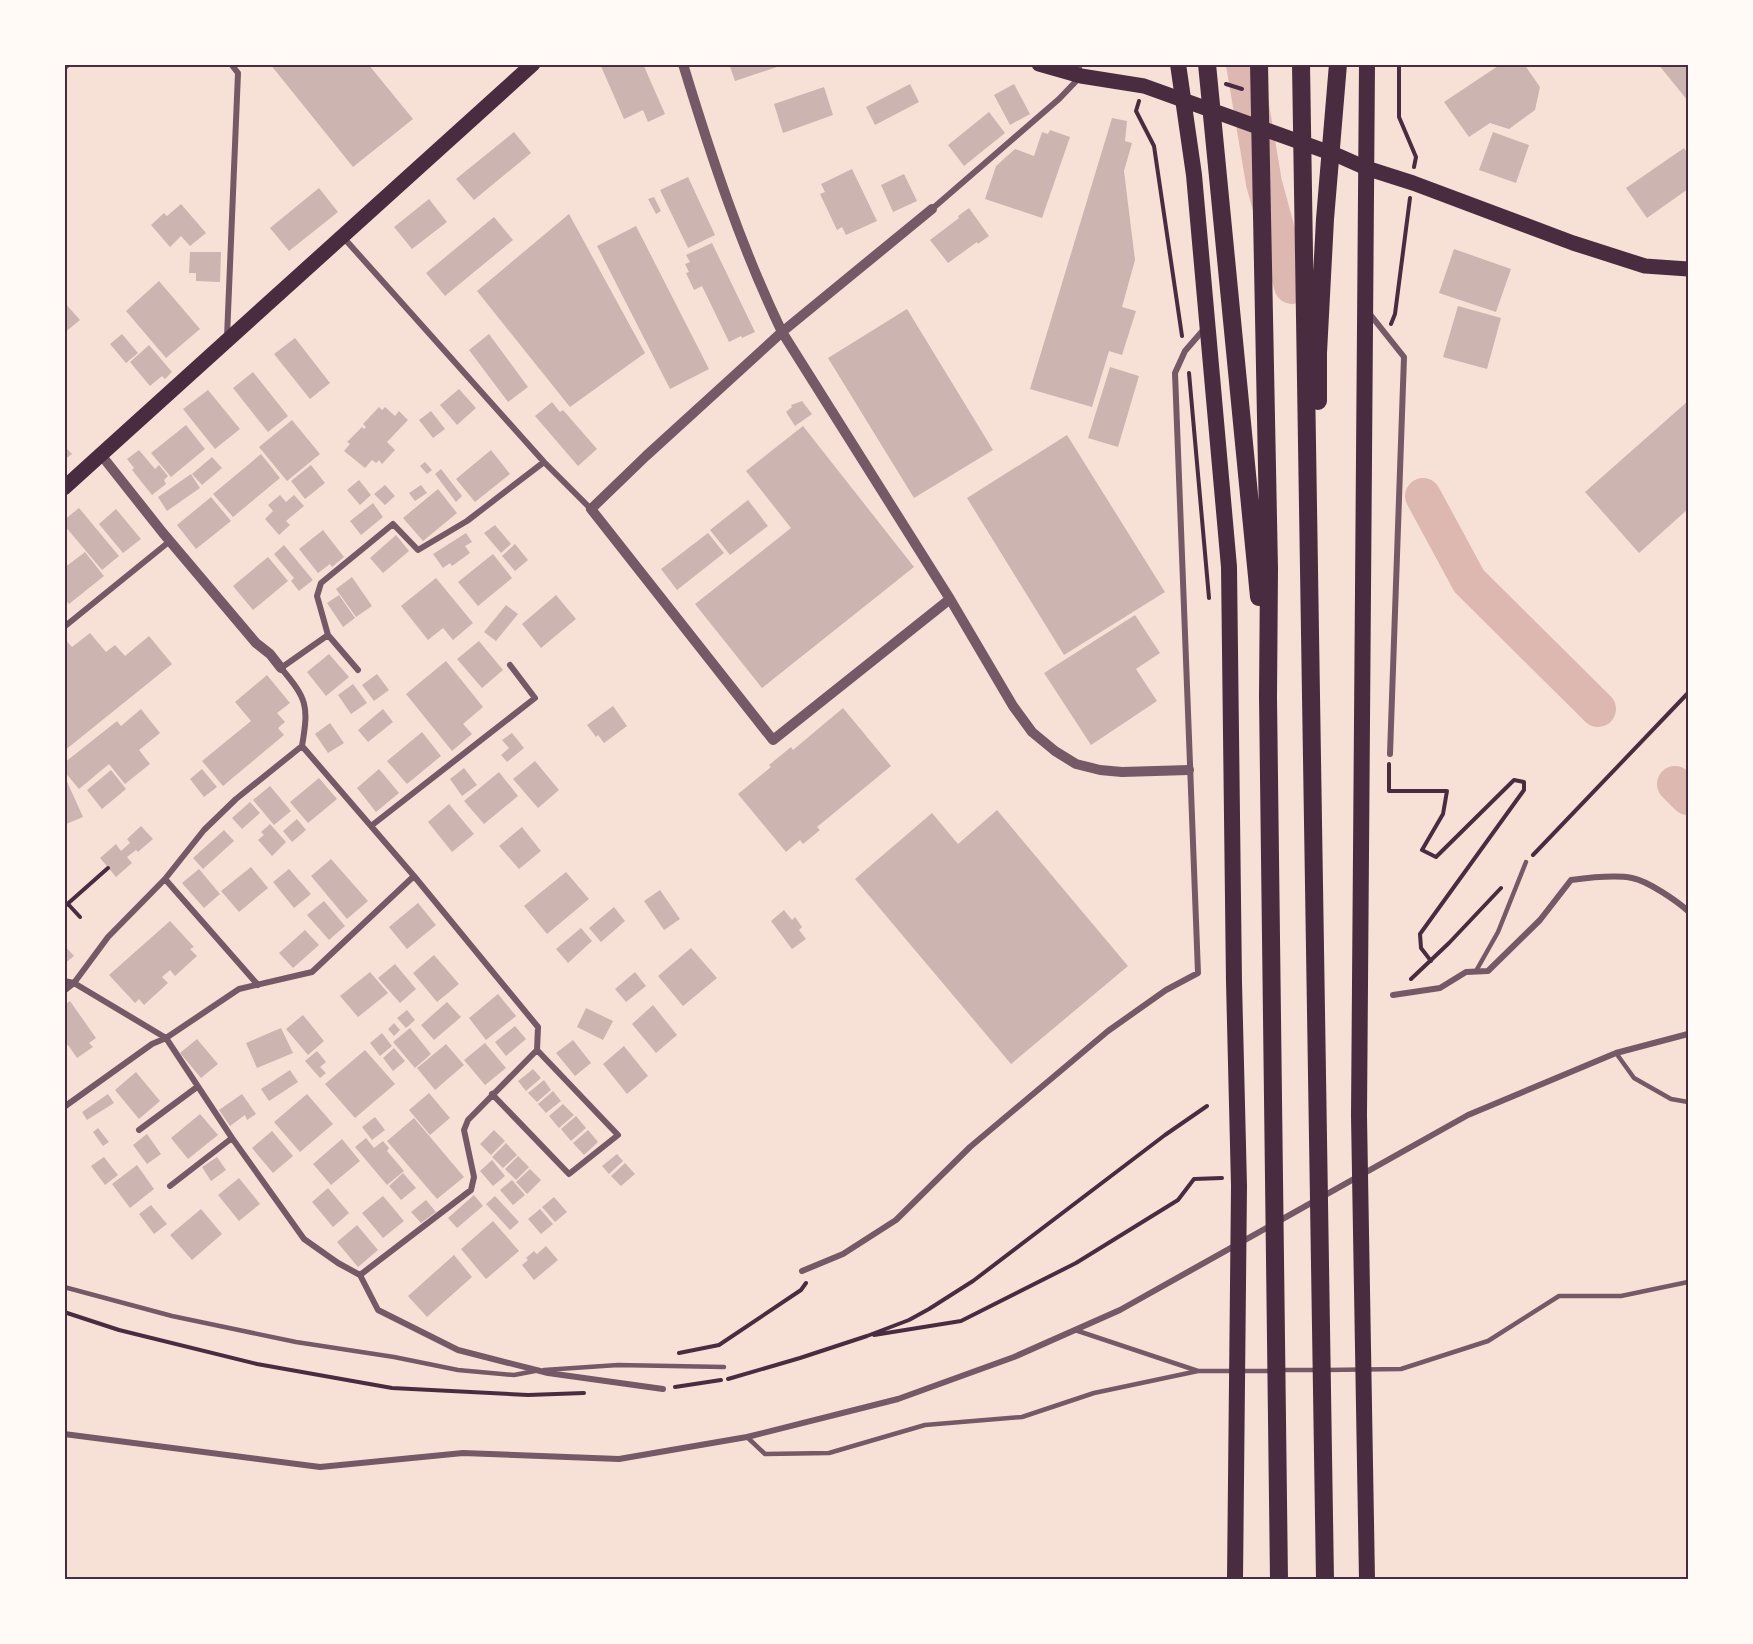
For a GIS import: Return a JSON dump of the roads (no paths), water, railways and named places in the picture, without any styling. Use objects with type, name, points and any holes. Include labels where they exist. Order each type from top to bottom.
[{"type":"highway","points":[[1178,64],[1194,175],[1229,567],[1239,1186],[1235,1580]]},
{"type":"highway","points":[[1207,64],[1268,697]]},
{"type":"highway","points":[[1259,64],[1269,570],[1268,697],[1279,1580]]},
{"type":"highway","points":[[1301,64],[1325,1580]]},
{"type":"highway","points":[[1311,736],[1318,630],[1318,353],[1325,219],[1338,64]]},
{"type":"highway","points":[[1367,64],[1359,1116],[1367,1580]]},
{"type":"main road","points":[[64,488],[533,64]]},
{"type":"main road","points":[[1039,64],[1079,70],[1144,86],[1573,243],[1645,266],[1689,269]]},
{"type":"street","points":[[64,68],[68,64]]},
{"type":"street","points":[[226,343],[237,73],[231,64]]},
{"type":"street","points":[[683,64],[712,160],[764,296],[782,332],[950,599],[1013,706],[1032,732],[1076,765],[1122,772],[1189,770]]},
{"type":"street","points":[[591,509],[782,332],[932,209],[1059,99],[1079,70]]},
{"type":"street","points":[[343,236],[544,462],[591,509],[773,740],[950,599]]},
{"type":"street","points":[[1365,308],[1404,357],[1390,754]]},
{"type":"street","points":[[802,1271],[843,1254],[896,1220],[970,1147],[1108,1031],[1166,990],[1198,973],[1175,373],[1185,351],[1207,325]]},
{"type":"street","points":[[64,991],[74,983],[108,937],[165,879],[204,830],[228,806],[302,746],[307,718],[301,692],[270,654],[256,643],[102,456]]},
{"type":"street","points":[[358,670],[328,636],[317,596],[321,583],[393,524],[418,550],[467,520],[544,462]]},
{"type":"street","points":[[64,627],[170,541]]},
{"type":"street","points":[[281,668],[328,636]]},
{"type":"street","points":[[371,826],[535,698],[510,665]]},
{"type":"street","points":[[302,746],[414,876],[537,1027],[537,1050],[618,1135],[569,1174],[492,1094]]},
{"type":"street","points":[[64,1107],[152,1044],[166,1038],[239,989],[312,972],[414,876]]},
{"type":"street","points":[[1393,995],[1440,988],[1466,972],[1488,971],[1540,920],[1571,880],[1633,878],[1675,899],[1689,911]]},
{"type":"street","points":[[165,879],[258,985]]},
{"type":"street","points":[[64,981],[74,983],[166,1038],[232,1138],[304,1239],[338,1263],[360,1275],[378,1310],[458,1350],[538,1371],[663,1389]]},
{"type":"street","points":[[64,1434],[320,1467],[463,1453],[619,1459],[747,1437],[898,1399],[1014,1357],[1120,1310],[1468,1115],[1616,1053],[1689,1034]]},
{"type":"street","points":[[360,1275],[471,1190],[474,1177],[464,1130],[468,1120],[537,1050]]},
{"type":"street","points":[[139,1130],[198,1087]]},
{"type":"street","points":[[170,1186],[232,1138]]},
{"type":"lane","points":[[1476,971],[1498,933],[1526,862]]},
{"type":"lane","points":[[1616,1053],[1634,1078],[1671,1099],[1689,1102]]},
{"type":"lane","points":[[747,1437],[765,1454],[829,1453],[925,1425],[1022,1417],[1094,1393],[1198,1371],[1401,1369],[1488,1341],[1559,1296],[1621,1296],[1689,1282]]},
{"type":"lane","points":[[64,1287],[172,1316],[296,1342],[394,1357],[458,1370],[514,1375],[618,1365],[724,1367]]},
{"type":"lane","points":[[1076,1330],[1198,1371]]},
{"type":"waterway","points":[[1244,64],[1264,183],[1292,286]]},
{"type":"waterway","points":[[1423,496],[1469,581],[1598,709]]},
{"type":"waterway","points":[[1675,784],[1688,797]]}]
